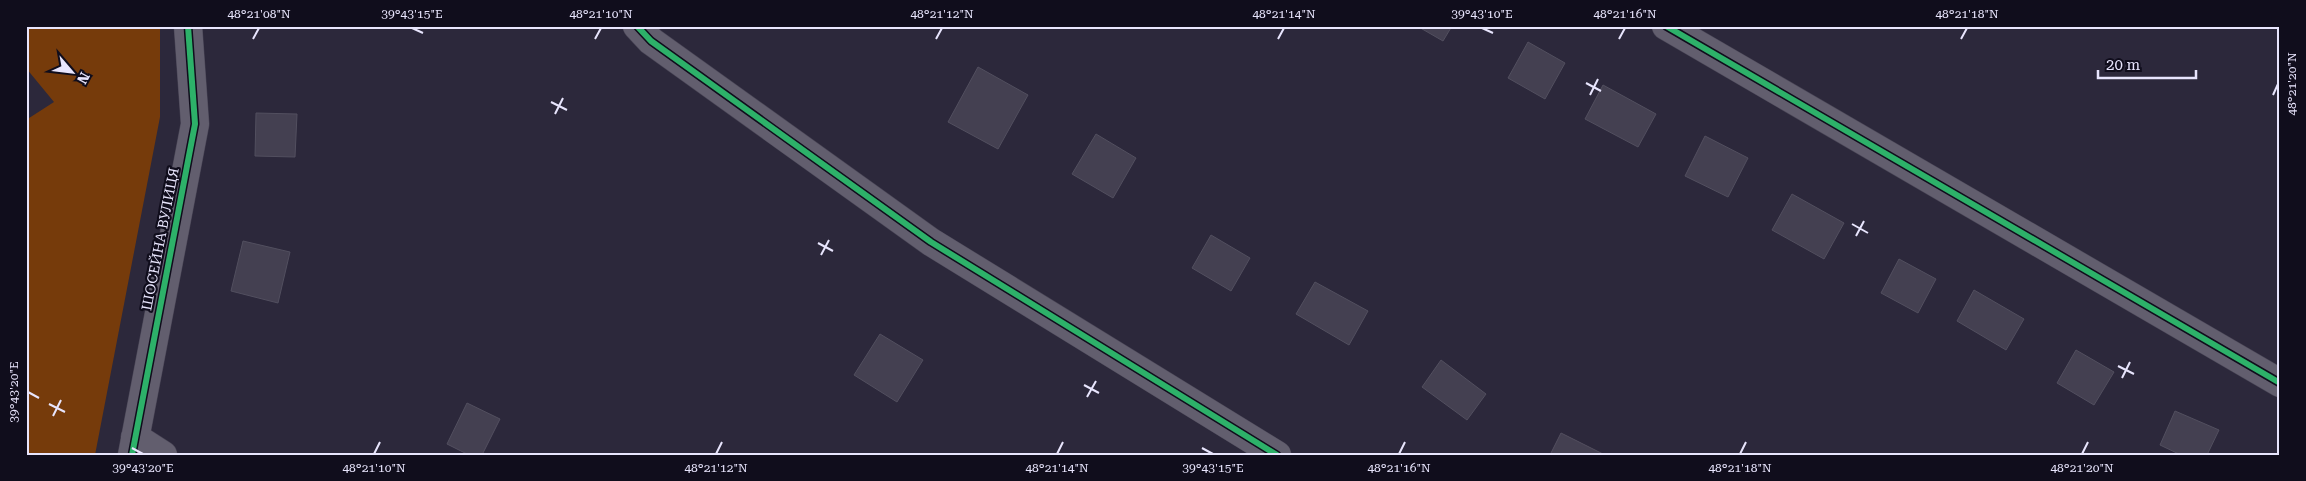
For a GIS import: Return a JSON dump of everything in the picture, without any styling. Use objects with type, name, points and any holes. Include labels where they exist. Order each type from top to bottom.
[{"type":"street","name":"ШОСЕЙНА ВУЛИЦЯ","points":[[134,446],[195,124],[188,26]]},
{"type":"street","points":[[637,26],[651,41],[931,242],[1277,455]]},
{"type":"street","points":[[1666,26],[2280,383]]},
{"type":"street","points":[[134,446],[163,455]]},
{"type":"shaded area","points":[[26,26],[160,26],[160,117],[95,455],[26,455],[26,120],[54,102],[26,68]]},
{"type":"building","points":[[1417,26],[1452,26],[1443,41]]},
{"type":"building","points":[[1528,42],[1565,63],[1545,99],[1508,78]]},
{"type":"building","points":[[978,67],[1028,95],[998,149],[948,122]]},
{"type":"building","points":[[1603,85],[1656,114],[1638,147],[1585,119]]},
{"type":"building","points":[[256,113],[297,114],[295,157],[255,156]]},
{"type":"building","points":[[1096,134],[1136,158],[1113,198],[1072,174]]},
{"type":"building","points":[[1705,136],[1748,158],[1728,197],[1685,176]]},
{"type":"building","points":[[1792,194],[1844,223],[1824,259],[1772,230]]},
{"type":"building","points":[[1211,235],[1250,258],[1231,291],[1192,268]]},
{"type":"building","points":[[243,241],[290,252],[278,303],[231,291]]},
{"type":"building","points":[[1899,259],[1936,279],[1918,313],[1881,293]]},
{"type":"building","points":[[1315,282],[1368,311],[1349,345],[1296,314]]},
{"type":"building","points":[[1974,290],[2024,319],[2006,350],[1957,321]]},
{"type":"building","points":[[880,334],[923,360],[897,402],[854,375]]},
{"type":"building","points":[[2076,350],[2114,372],[2094,405],[2057,383]]},
{"type":"building","points":[[1441,360],[1486,394],[1467,420],[1422,387]]},
{"type":"building","points":[[467,403],[500,419],[482,455],[469,455],[447,444]]},
{"type":"building","points":[[2175,411],[2219,430],[2207,455],[2181,455],[2160,445]]},
{"type":"building","points":[[1561,433],[1605,455],[1550,455]]},
{"type":"cycle path","points":[[132,455],[195,124],[188,26]]},
{"type":"cycle path","points":[[637,26],[651,41],[931,242],[1277,455]]},
{"type":"cycle path","points":[[1666,26],[2280,383]]}]
